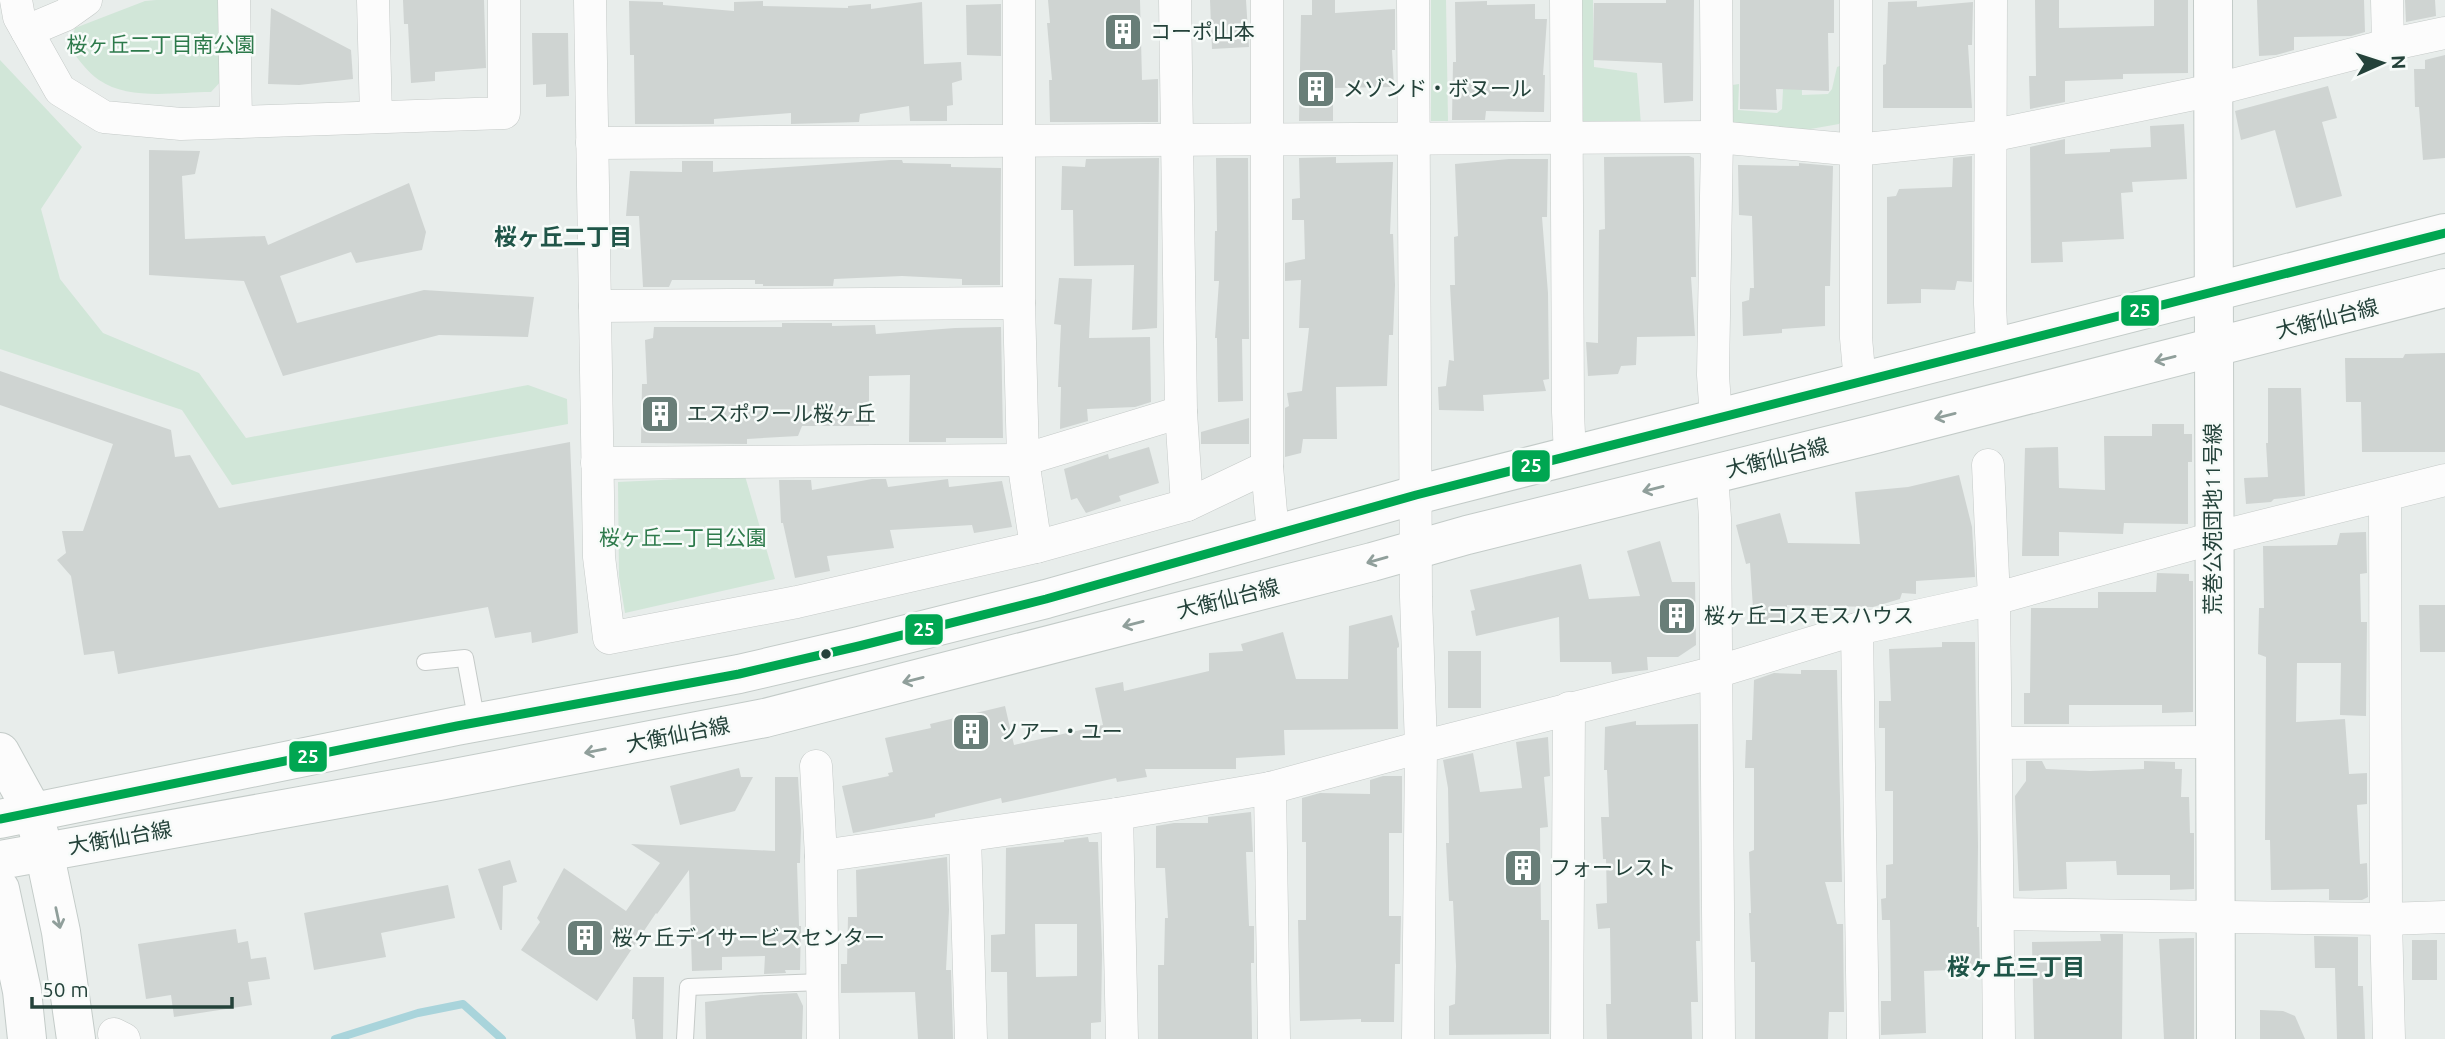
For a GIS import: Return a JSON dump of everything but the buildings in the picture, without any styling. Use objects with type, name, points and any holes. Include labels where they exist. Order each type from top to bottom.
[{"type":"main road","name":"荒巻公苑団地11号線","points":[[2213,0],[2216,1039]]},
{"type":"main road","name":"大衡仙台線","points":[[16,816],[477,723],[738,674],[859,646],[1046,599],[1416,495],[2445,233]]},
{"type":"main road","name":"大衡仙台線","points":[[0,860],[439,781],[765,718],[1416,549],[2445,288]]},
{"type":"main road","points":[[0,752],[16,816],[44,852],[61,932],[76,1039]]},
{"type":"main road","points":[[0,889],[22,991],[27,1039]]},
{"type":"street","points":[[16,0],[19,17],[60,90],[104,117],[181,124],[504,113],[504,0]]},
{"type":"street","points":[[27,31],[65,15],[86,0]]},
{"type":"street","points":[[234,0],[236,122]]},
{"type":"street","points":[[373,0],[376,117]]},
{"type":"street","points":[[590,0],[599,557],[608,638],[797,602],[1036,547],[1187,505],[1267,467]]},
{"type":"street","points":[[1019,0],[1019,303],[1023,460],[1036,547]]},
{"type":"street","points":[[1175,0],[1181,412],[1187,505]]},
{"type":"street","points":[[1267,0],[1267,467],[1273,534]]},
{"type":"street","points":[[1413,0],[1416,549],[1421,747],[1419,1039]]},
{"type":"street","points":[[1566,0],[1567,412],[1570,456]]},
{"type":"street","points":[[1716,0],[1713,375],[1716,419]]},
{"type":"street","points":[[1856,0],[1856,338],[1860,382]]},
{"type":"street","points":[[1991,0],[1992,348]]},
{"type":"street","points":[[2387,0],[2388,46]]},
{"type":"street","points":[[592,143],[1717,137],[1856,150],[1990,136],[2213,90],[2445,33]]},
{"type":"street","points":[[595,306],[1019,303]]},
{"type":"street","points":[[597,463],[1023,460],[1181,412]]},
{"type":"street","points":[[1988,466],[1994,599],[2000,1039]]},
{"type":"street","points":[[1712,474],[1715,518],[1719,1039]]},
{"type":"street","points":[[821,856],[1117,814],[1270,788],[1569,708],[1716,672],[1857,629],[1994,599],[2214,538],[2445,480]]},
{"type":"street","points":[[2385,496],[2386,919],[2389,1039]]},
{"type":"street","points":[[1857,629],[1863,1039]]},
{"type":"street","points":[[1567,1039],[1569,708]]},
{"type":"street","points":[[1996,743],[2215,742]]},
{"type":"street","points":[[816,766],[821,856],[822,1039]]},
{"type":"street","points":[[1270,788],[1274,1039]]},
{"type":"street","points":[[1117,814],[1122,1039]]},
{"type":"street","points":[[965,836],[971,1039]]},
{"type":"street","points":[[1998,914],[2386,919],[2445,917]]},
{"type":"lane","points":[[425,662],[465,658],[477,723]]},
{"type":"lane","points":[[685,1039],[688,987],[822,982]]},
{"type":"green space","name":"桜ヶ丘二丁目南公園","points":[[221,0],[222,80],[211,92],[153,94],[111,87],[95,77],[69,48],[75,28],[145,1]]},
{"type":"green space","points":[[1431,0],[1446,0],[1448,121],[1431,121]]},
{"type":"green space","points":[[1577,0],[1593,0],[1594,67],[1637,73],[1641,125],[1584,125],[1577,112]]},
{"type":"green space","points":[[1785,51],[1801,51],[1802,95],[1828,94],[1832,89],[1837,67],[1845,64],[1847,113],[1839,124],[1799,131],[1731,128],[1726,86],[1739,84],[1738,110],[1777,113],[1782,109]]},
{"type":"green space","points":[[0,60],[82,147],[41,209],[60,279],[103,333],[199,373],[246,438],[528,385],[567,399],[568,424],[232,485],[182,410],[0,349]]},
{"type":"green space","name":"桜ヶ丘二丁目公園","points":[[745,476],[775,579],[625,613],[619,577],[618,482]]},
{"type":"waterway","points":[[335,1039],[418,1013],[463,1004],[502,1039]]},
{"type":"transit line","name":"25","points":[[0,819],[457,726],[739,674],[859,646],[1046,599],[1416,495],[2445,233]]},
{"type":"place","name":"コーポ山本","points":[[1123,32]]},
{"type":"place","name":"メゾンド・ボヌール","points":[[1316,89]]},
{"type":"place","name":"エスポワール桜ヶ丘","points":[[660,414]]},
{"type":"place","name":"桜ヶ丘コスモスハウス","points":[[1677,616]]},
{"type":"place","name":"ソアー・ユー","points":[[971,732]]},
{"type":"place","name":"フォーレスト","points":[[1523,868]]},
{"type":"place","name":"桜ヶ丘デイサービスセンター","points":[[585,938]]},
{"type":"district","name":"桜ヶ丘二丁目","points":[[563,237]]},
{"type":"district","name":"桜ヶ丘三丁目","points":[[2016,967]]}]
